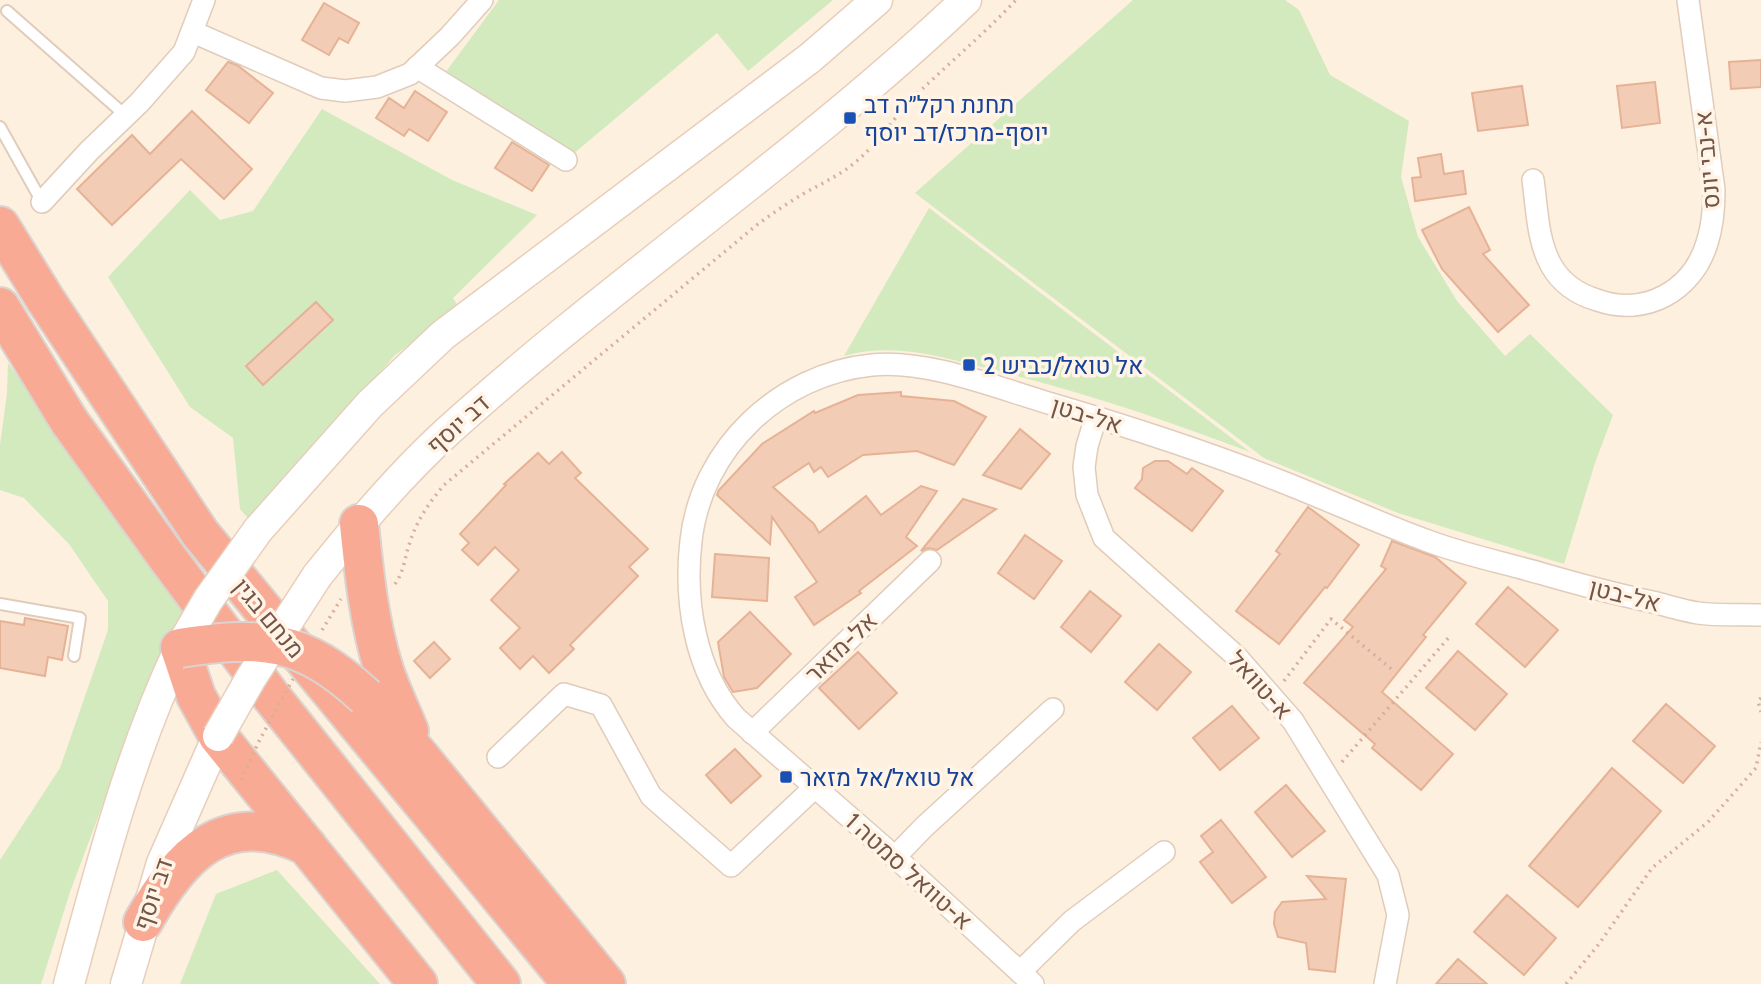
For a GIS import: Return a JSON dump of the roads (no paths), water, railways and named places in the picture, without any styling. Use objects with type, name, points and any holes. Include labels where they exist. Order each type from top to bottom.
[{"type":"highway","name":"מנחם בגין","points":[[0,226],[44,299],[200,533],[572,984]]},
{"type":"highway","name":"מנחם בגין","points":[[0,307],[69,421],[169,560],[270,695],[501,984]]},
{"type":"highway","points":[[359,524],[354,596],[417,753]]},
{"type":"highway","points":[[418,984],[307,846],[246,776],[214,745],[180,648],[240,642],[290,648],[339,673],[366,697],[417,753],[606,984]]},
{"type":"highway","points":[[143,922],[172,874],[205,845],[235,833],[260,830],[291,838],[307,846]]},
{"type":"main road","points":[[69,984],[120,801],[159,695],[180,648],[208,600],[258,530],[370,404],[443,335],[799,66],[877,0]]},
{"type":"main road","name":"דב יוסף","points":[[125,984],[162,863],[214,745],[290,648],[317,576],[379,500],[447,432],[534,358],[872,85],[966,0]]},
{"type":"street","points":[[42,202],[184,52],[204,0]]},
{"type":"street","points":[[192,32],[321,88],[345,91],[377,87],[410,74],[450,36],[482,0]]},
{"type":"street","name":"א-נבי יונס","points":[[1533,180],[1542,239],[1551,264],[1566,284],[1584,296],[1609,305],[1634,307],[1655,302],[1677,288],[1694,270],[1707,246],[1714,218],[1714,190],[1688,0]]},
{"type":"street","points":[[417,67],[566,160]]},
{"type":"street","name":"אל-בטן","points":[[752,733],[736,718],[716,691],[702,662],[689,582],[691,538],[700,502],[713,472],[734,438],[754,417],[786,393],[814,378],[873,365],[929,369],[1096,417],[1275,479],[1431,542],[1603,591],[1699,613],[1761,615]]},
{"type":"street","name":"א-טוואל","points":[[1096,417],[1084,467],[1087,495],[1104,538],[1236,656],[1272,696],[1293,721],[1388,875],[1398,915],[1385,984]]},
{"type":"street","name":"אל-מזאר","points":[[752,733],[930,561]]},
{"type":"street","points":[[498,757],[564,694],[601,705],[650,796],[731,866],[815,787]]},
{"type":"street","points":[[895,857],[1053,709]]},
{"type":"street","name":"א-טוואל סמטה 1","points":[[752,733],[895,857],[1027,978]]},
{"type":"street","points":[[1027,978],[1072,921],[1164,852]]},
{"type":"lane","points":[[7,11],[125,115]]},
{"type":"lane","points":[[0,127],[42,202]]},
{"type":"lane","points":[[0,604],[80,618],[74,656]]},
{"type":"place","name":"תחנת רקל״ה דב יוסף-מרכז/דב יוסף","points":[[850,118]]},
{"type":"place","name":"אל טואל/כביש 2","points":[[969,365]]},
{"type":"place","name":"אל טואל/אל מזאר","points":[[786,777]]}]
